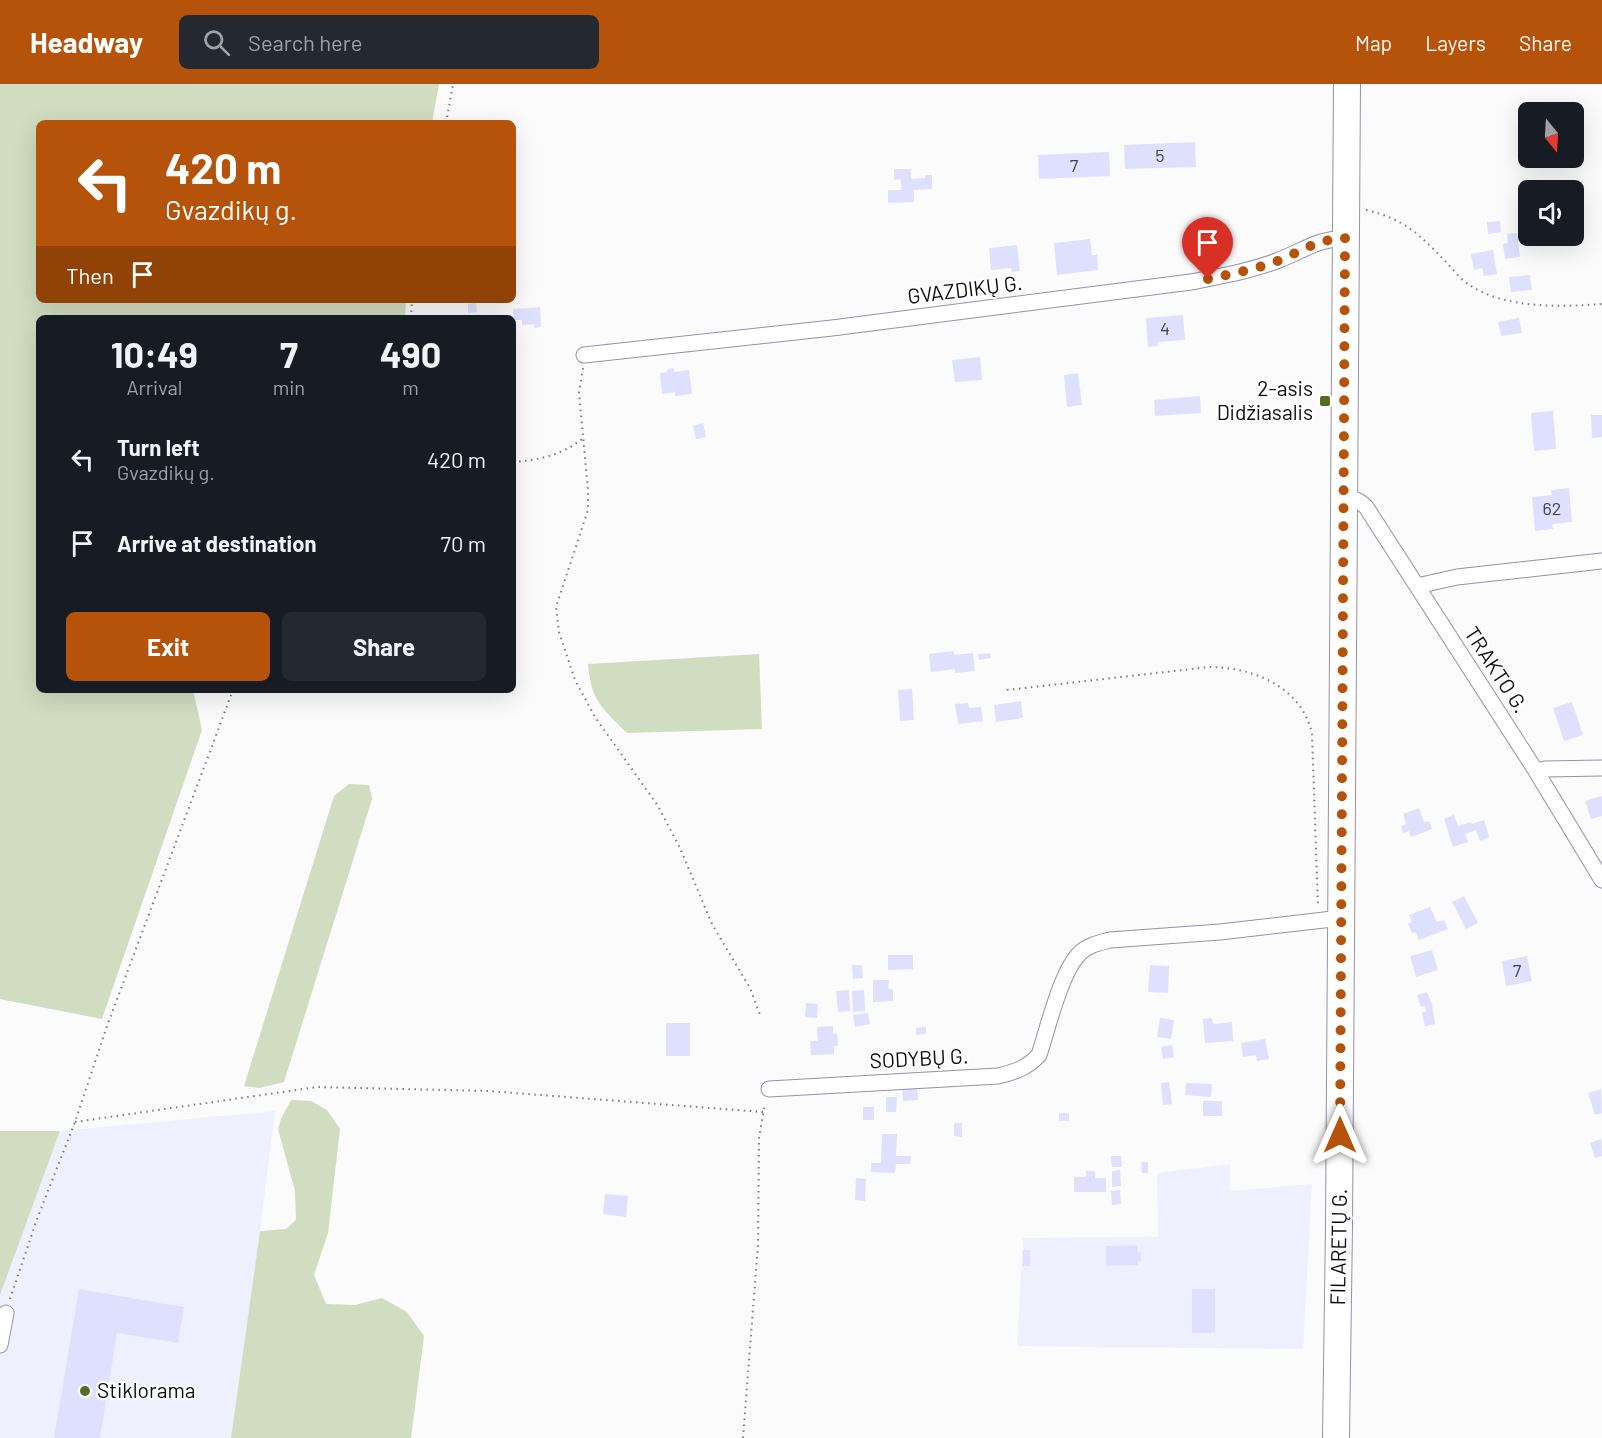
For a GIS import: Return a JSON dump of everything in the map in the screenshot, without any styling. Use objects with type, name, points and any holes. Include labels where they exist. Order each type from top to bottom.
[{"type":"main road","name":"FILARETŲ G.","points":[[1336,1438],[1330,920],[1344,498],[1347,84]]},
{"type":"street","name":"GVAZDIKŲ G.","points":[[584,355],[831,328],[1180,284],[1240,272],[1278,260],[1318,241],[1345,238]]},
{"type":"street","name":"TRAKTO G.","points":[[1344,498],[1360,501],[1366,507],[1536,771],[1602,880]]},
{"type":"street","points":[[1417,586],[1457,577],[1602,561]]},
{"type":"street","points":[[1536,771],[1602,768]]},
{"type":"street","name":"SODYBŲ G.","points":[[769,1089],[998,1076],[1019,1071],[1031,1064],[1039,1054],[1069,966],[1080,952],[1093,944],[1110,940],[1220,932],[1330,920]]},
{"type":"street","points":[[0,1345],[6,1313]]},
{"type":"path","points":[[447,120],[453,84]]},
{"type":"path","points":[[1346,204],[1390,216],[1409,227],[1466,282],[1484,294],[1554,306],[1602,304]]},
{"type":"path","points":[[584,355],[579,393],[588,510],[556,607],[559,632],[575,680],[595,717],[658,806],[680,848],[712,924],[750,988],[760,1015]]},
{"type":"path","points":[[516,462],[561,452],[573,447],[583,438]]},
{"type":"path","points":[[1007,690],[1209,667],[1244,670],[1279,687],[1296,700],[1305,711],[1312,734],[1330,920]]},
{"type":"path","points":[[6,1313],[37,1219],[75,1122],[111,1015],[232,693]]},
{"type":"path","points":[[75,1122],[317,1087],[488,1091],[763,1112]]},
{"type":"path","points":[[743,1438],[758,1245],[759,1137],[769,1089]]},
{"type":"shaded area","points":[[275,1111],[231,1438],[0,1438],[0,1295],[60,1131]]},
{"type":"shaded area","points":[[1230,1164],[1230,1191],[1312,1184],[1303,1349],[1017,1346],[1023,1238],[1158,1237],[1157,1173]]},
{"type":"green space","points":[[0,84],[439,84],[433,120],[36,120],[36,303],[406,303],[405,315],[36,315],[36,693],[194,693],[202,730],[102,1019],[0,999]]},
{"type":"green space","points":[[759,654],[762,729],[627,733],[595,696],[588,664]]},
{"type":"green space","points":[[349,784],[369,785],[372,799],[284,1082],[260,1088],[244,1086],[334,796]]},
{"type":"green space","points":[[291,1100],[311,1101],[327,1110],[340,1129],[328,1233],[314,1275],[326,1304],[355,1305],[382,1298],[407,1312],[424,1336],[411,1438],[231,1438],[260,1231],[286,1229],[296,1220],[295,1191],[278,1129]]},
{"type":"green space","points":[[0,1131],[60,1131],[0,1295]]},
{"type":"building","points":[[1195,142],[1196,167],[1125,169],[1124,145]]},
{"type":"building","points":[[1109,152],[1110,176],[1039,179],[1038,155]]},
{"type":"building","points":[[894,169],[911,169],[911,179],[932,175],[932,189],[914,190],[914,202],[888,203],[888,190],[901,190],[901,179],[894,180]]},
{"type":"building","points":[[1500,221],[1501,232],[1488,234],[1487,222]]},
{"type":"building","points":[[1517,233],[1520,257],[1505,259],[1503,244],[1508,243],[1507,234]]},
{"type":"building","points":[[1090,239],[1092,255],[1097,255],[1098,270],[1057,275],[1054,243]]},
{"type":"building","points":[[1017,245],[1020,271],[1012,272],[1011,268],[991,270],[989,248]]},
{"type":"building","points":[[1493,250],[1497,274],[1484,276],[1482,268],[1474,270],[1471,254]]},
{"type":"building","points":[[1530,275],[1532,290],[1511,292],[1509,277]]},
{"type":"building","points":[[476,303],[477,312],[468,313],[468,304]]},
{"type":"building","points":[[540,307],[541,327],[534,328],[534,324],[522,325],[522,320],[516,320],[513,309]]},
{"type":"building","points":[[1183,315],[1185,340],[1158,342],[1158,346],[1148,347],[1146,318]]},
{"type":"building","points":[[1519,318],[1522,333],[1501,336],[1498,322]]},
{"type":"building","points":[[980,357],[982,380],[955,382],[952,360]]},
{"type":"building","points":[[674,368],[674,372],[689,370],[692,394],[675,396],[675,392],[662,394],[660,373]]},
{"type":"building","points":[[1078,373],[1082,405],[1067,407],[1064,375]]},
{"type":"building","points":[[1200,396],[1201,413],[1155,416],[1154,400]]},
{"type":"building","points":[[1553,411],[1556,449],[1534,451],[1531,413]]},
{"type":"building","points":[[1591,415],[1602,415],[1602,437],[1592,438]]},
{"type":"building","points":[[703,423],[706,437],[696,439],[693,426]]},
{"type":"building","points":[[1569,488],[1572,522],[1552,524],[1553,529],[1535,531],[1532,497],[1552,495],[1551,490]]},
{"type":"building","points":[[954,651],[954,655],[973,653],[975,671],[955,673],[955,669],[931,672],[929,654]]},
{"type":"building","points":[[990,653],[991,658],[979,660],[978,654]]},
{"type":"building","points":[[912,689],[914,720],[900,721],[898,690]]},
{"type":"building","points":[[1021,701],[1023,718],[996,722],[994,705]]},
{"type":"building","points":[[1572,702],[1583,735],[1564,741],[1553,708]]},
{"type":"building","points":[[968,703],[969,708],[981,707],[983,721],[958,724],[955,704]]},
{"type":"building","points":[[1602,796],[1602,816],[1591,819],[1585,801]]},
{"type":"building","points":[[1419,808],[1424,822],[1429,821],[1432,829],[1411,837],[1409,831],[1403,833],[1401,826],[1406,824],[1403,814]]},
{"type":"building","points":[[1454,815],[1458,826],[1484,820],[1489,837],[1480,841],[1476,830],[1465,834],[1468,842],[1453,847],[1444,819]]},
{"type":"building","points":[[1464,896],[1478,923],[1466,929],[1452,902]]},
{"type":"building","points":[[1430,907],[1437,922],[1444,920],[1448,929],[1419,940],[1416,932],[1412,933],[1408,924],[1412,922],[1409,915]]},
{"type":"building","points":[[1432,950],[1438,970],[1416,977],[1410,956]]},
{"type":"building","points":[[888,955],[913,955],[913,969],[888,970]]},
{"type":"building","points":[[1527,956],[1532,981],[1506,986],[1502,961]]},
{"type":"building","points":[[852,965],[862,965],[863,978],[853,979]]},
{"type":"building","points":[[1150,965],[1169,966],[1168,993],[1148,992]]},
{"type":"building","points":[[873,980],[889,980],[888,989],[893,989],[893,1001],[873,1002]]},
{"type":"building","points":[[849,990],[850,1011],[838,1012],[836,991]]},
{"type":"building","points":[[864,990],[865,1011],[853,1012],[852,991]]},
{"type":"building","points":[[1427,992],[1432,1004],[1435,1024],[1425,1026],[1422,1013],[1426,1011],[1425,1006],[1421,1007],[1417,995]]},
{"type":"building","points":[[806,1003],[818,1004],[817,1018],[805,1017]]},
{"type":"building","points":[[868,1013],[870,1024],[855,1027],[853,1015]]},
{"type":"building","points":[[1160,1018],[1174,1020],[1171,1039],[1157,1037]]},
{"type":"building","points":[[1212,1018],[1213,1024],[1232,1022],[1233,1041],[1205,1043],[1203,1019]]},
{"type":"building","points":[[666,1023],[690,1023],[690,1056],[666,1056]]},
{"type":"building","points":[[833,1026],[833,1034],[837,1033],[838,1046],[834,1046],[834,1054],[811,1055],[810,1041],[818,1041],[817,1027]]},
{"type":"building","points":[[926,1027],[926,1034],[916,1035],[916,1028]]},
{"type":"building","points":[[1265,1039],[1269,1059],[1257,1061],[1256,1055],[1243,1057],[1241,1043]]},
{"type":"building","points":[[1172,1045],[1174,1057],[1163,1059],[1161,1047]]},
{"type":"building","points":[[1169,1082],[1172,1104],[1163,1105],[1161,1083]]},
{"type":"building","points":[[1186,1083],[1212,1084],[1211,1097],[1185,1095]]},
{"type":"building","points":[[917,1085],[918,1100],[903,1101],[902,1086]]},
{"type":"building","points":[[1601,1089],[1602,1113],[1595,1115],[1588,1093]]},
{"type":"building","points":[[886,1097],[897,1097],[896,1112],[886,1112]]},
{"type":"building","points":[[1203,1101],[1222,1101],[1222,1116],[1203,1116]]},
{"type":"building","points":[[863,1107],[874,1107],[874,1120],[863,1120]]},
{"type":"building","points":[[1059,1113],[1069,1113],[1069,1121],[1059,1121]]},
{"type":"building","points":[[954,1123],[962,1123],[962,1137],[954,1136]]},
{"type":"building","points":[[882,1134],[897,1134],[896,1156],[911,1156],[910,1164],[896,1164],[895,1173],[871,1172],[871,1163],[881,1163]]},
{"type":"building","points":[[1601,1139],[1602,1156],[1595,1158],[1590,1143]]},
{"type":"building","points":[[1111,1156],[1121,1156],[1122,1167],[1112,1167]]},
{"type":"building","points":[[1141,1162],[1148,1162],[1148,1173],[1142,1173]]},
{"type":"building","points":[[1120,1170],[1121,1186],[1112,1187],[1112,1171]]},
{"type":"building","points":[[1086,1171],[1095,1171],[1095,1178],[1106,1178],[1106,1192],[1074,1192],[1074,1177],[1086,1177]]},
{"type":"building","points":[[856,1178],[866,1179],[865,1201],[855,1200]]},
{"type":"building","points":[[1120,1190],[1121,1204],[1112,1205],[1111,1191]]},
{"type":"building","points":[[605,1194],[628,1196],[626,1217],[603,1214]]},
{"type":"building","points":[[1137,1245],[1138,1252],[1141,1252],[1141,1261],[1138,1261],[1138,1265],[1106,1266],[1106,1246]]},
{"type":"building","points":[[1023,1250],[1030,1250],[1030,1266],[1023,1266]]},
{"type":"building","name":"Stiklorama","points":[[79,1289],[184,1307],[178,1343],[117,1333],[100,1438],[54,1438]]},
{"type":"building","points":[[1192,1289],[1215,1289],[1215,1333],[1192,1333]]},
{"type":"place","name":"2-asis Didžiasalis","points":[[1325,401]]},
{"type":"place","name":"Stiklorama","points":[[85,1391]]},
{"type":"route","points":[[1208,279],[1278,260],[1318,241],[1345,238],[1340,1135]]}]
